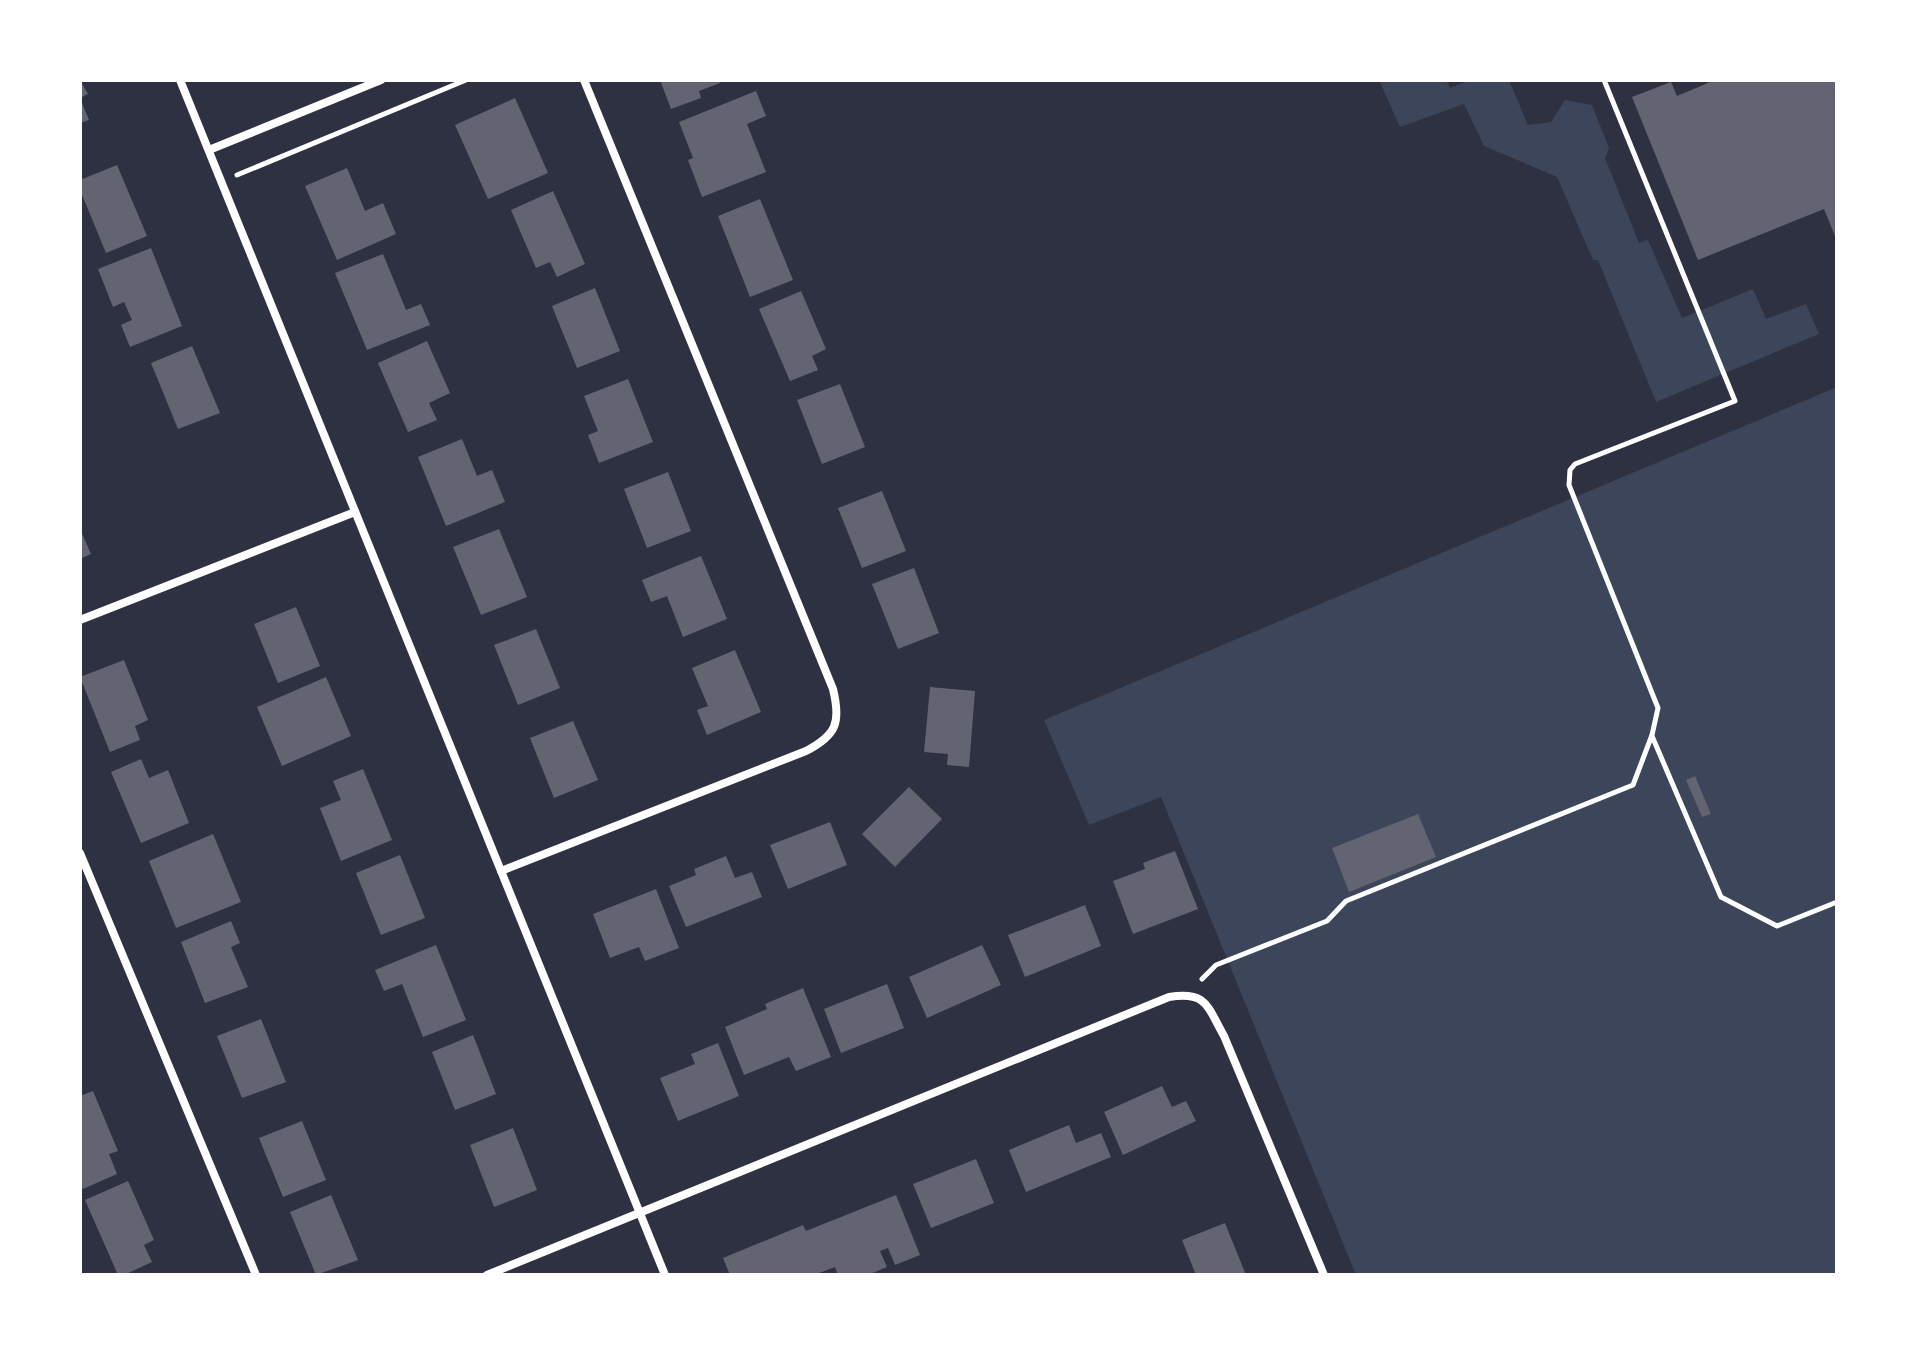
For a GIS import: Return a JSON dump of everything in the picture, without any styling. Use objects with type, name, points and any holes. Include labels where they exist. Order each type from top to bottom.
[{"type":"street","points":[[180,80],[665,1275]]},
{"type":"street","points":[[209,150],[381,80]]},
{"type":"street","points":[[501,871],[806,751],[823,743],[832,734],[837,722],[833,689],[584,80]]},
{"type":"street","points":[[80,620],[355,512]]},
{"type":"street","points":[[80,853],[256,1275]]},
{"type":"street","points":[[487,1275],[1169,997],[1189,994],[1206,1003],[1224,1036],[1324,1275]]},
{"type":"path","points":[[222,182],[466,80]]},
{"type":"path","points":[[1189,994],[1216,965],[1327,921],[1346,901],[1633,785],[1652,735],[1658,708],[1569,485],[1570,470],[1575,464],[1735,401],[1604,80]]},
{"type":"path","points":[[1652,735],[1721,897],[1777,926],[1837,902]]},
{"type":"shaded area","points":[[1379,80],[1446,80],[1450,88],[1471,80],[1509,80],[1528,125],[1551,122],[1565,100],[1592,105],[1609,148],[1605,158],[1639,243],[1648,240],[1682,318],[1753,289],[1766,319],[1806,304],[1819,334],[1656,402],[1598,260],[1593,260],[1557,177],[1484,146],[1464,104],[1400,127]]},
{"type":"shaded area","points":[[1837,387],[1837,1275],[1356,1275],[1161,797],[1089,825],[1044,720]]},
{"type":"building","points":[[80,80],[88,94],[80,98]]},
{"type":"building","points":[[660,80],[718,80],[720,83],[699,91],[701,98],[671,109]]},
{"type":"building","points":[[1715,80],[1837,80],[1837,241],[1824,209],[1698,260],[1632,97],[1671,82],[1677,96]]},
{"type":"building","points":[[756,91],[766,116],[747,124],[766,172],[702,197],[688,160],[693,158],[679,122]]},
{"type":"building","points":[[80,98],[89,120],[80,123]]},
{"type":"building","points":[[515,98],[548,173],[488,199],[455,125]]},
{"type":"building","points":[[117,165],[147,236],[106,253],[80,190],[80,180]]},
{"type":"building","points":[[347,168],[365,211],[383,203],[396,234],[337,260],[305,186]]},
{"type":"building","points":[[553,191],[585,264],[557,277],[550,262],[536,268],[511,210]]},
{"type":"building","points":[[760,199],[793,280],[750,297],[718,216]]},
{"type":"building","points":[[151,248],[182,326],[130,347],[121,325],[132,320],[124,302],[113,307],[98,269]]},
{"type":"building","points":[[383,254],[406,310],[421,304],[430,325],[367,350],[335,273]]},
{"type":"building","points":[[595,288],[620,351],[577,368],[552,306]]},
{"type":"building","points":[[801,291],[826,349],[812,356],[818,370],[790,381],[759,309]]},
{"type":"building","points":[[427,341],[450,393],[429,403],[437,420],[408,432],[378,363]]},
{"type":"building","points":[[192,346],[220,413],[178,429],[151,363]]},
{"type":"building","points":[[628,379],[653,442],[599,463],[588,435],[598,431],[584,396]]},
{"type":"building","points":[[840,384],[865,447],[822,464],[797,400]]},
{"type":"building","points":[[462,439],[477,476],[492,470],[505,502],[446,526],[418,457]]},
{"type":"building","points":[[668,472],[691,531],[647,548],[624,489]]},
{"type":"building","points":[[882,491],[906,551],[862,568],[838,508]]},
{"type":"building","points":[[80,529],[91,554],[80,559]]},
{"type":"building","points":[[499,529],[527,597],[481,615],[453,547]]},
{"type":"building","points":[[701,556],[727,619],[683,637],[667,596],[651,602],[642,580]]},
{"type":"building","points":[[914,568],[939,633],[898,649],[872,584]]},
{"type":"building","points":[[296,607],[320,666],[278,683],[254,624]]},
{"type":"building","points":[[536,629],[560,688],[518,705],[494,645]]},
{"type":"building","points":[[735,650],[761,712],[707,735],[697,710],[708,706],[692,668]]},
{"type":"building","points":[[124,660],[148,720],[135,726],[140,740],[110,752],[80,677]]},
{"type":"building","points":[[326,677],[351,736],[282,766],[257,707]]},
{"type":"building","points":[[930,687],[975,691],[969,767],[947,765],[948,754],[924,752]]},
{"type":"building","points":[[573,721],[598,780],[554,798],[530,738]]},
{"type":"building","points":[[141,759],[149,778],[168,770],[189,823],[141,843],[111,772]]},
{"type":"building","points":[[363,769],[392,840],[341,861],[320,808],[341,800],[333,781]]},
{"type":"building","points":[[1695,776],[1711,814],[1702,817],[1686,780]]},
{"type":"building","points":[[909,787],[942,819],[895,867],[862,834]]},
{"type":"building","points":[[1418,814],[1436,857],[1349,892],[1332,848]]},
{"type":"building","points":[[830,822],[847,865],[788,889],[770,845]]},
{"type":"building","points":[[213,834],[241,902],[176,928],[149,861]]},
{"type":"building","points":[[1175,851],[1198,909],[1133,934],[1113,881],[1145,869],[1143,863]]},
{"type":"building","points":[[400,855],[425,918],[381,935],[356,873]]},
{"type":"building","points":[[726,856],[735,878],[752,872],[762,897],[686,927],[669,886],[696,875],[694,869]]},
{"type":"building","points":[[656,889],[679,948],[645,961],[639,947],[610,958],[593,914]]},
{"type":"building","points":[[1085,905],[1101,946],[1025,977],[1008,935]]},
{"type":"building","points":[[231,921],[240,943],[231,947],[248,987],[205,1003],[181,942]]},
{"type":"building","points":[[436,945],[466,1020],[423,1037],[402,984],[384,991],[375,970]]},
{"type":"building","points":[[982,945],[1001,985],[927,1018],[909,977]]},
{"type":"building","points":[[887,984],[904,1028],[841,1053],[824,1009]]},
{"type":"building","points":[[803,988],[831,1057],[796,1071],[789,1057],[744,1075],[725,1027],[767,1009],[765,1004]]},
{"type":"building","points":[[261,1019],[286,1082],[242,1098],[217,1036]]},
{"type":"building","points":[[473,1035],[496,1094],[455,1110],[432,1052]]},
{"type":"building","points":[[718,1043],[739,1096],[678,1121],[660,1078],[695,1064],[691,1054]]},
{"type":"building","points":[[1162,1086],[1172,1107],[1186,1101],[1196,1121],[1123,1155],[1104,1112]]},
{"type":"building","points":[[93,1091],[118,1151],[109,1154],[117,1174],[83,1189],[80,1183],[80,1096]]},
{"type":"building","points":[[302,1121],[326,1180],[283,1197],[259,1138]]},
{"type":"building","points":[[1069,1125],[1076,1143],[1101,1133],[1111,1157],[1026,1192],[1009,1150]]},
{"type":"building","points":[[513,1128],[537,1190],[494,1207],[470,1145]]},
{"type":"building","points":[[976,1159],[994,1203],[931,1228],[913,1184]]},
{"type":"building","points":[[128,1181],[154,1240],[144,1245],[152,1262],[118,1275],[85,1200]]},
{"type":"building","points":[[331,1195],[358,1260],[316,1275],[290,1212]]},
{"type":"building","points":[[896,1195],[920,1255],[895,1265],[888,1248],[880,1251],[887,1267],[868,1275],[838,1275],[835,1267],[814,1275],[730,1275],[723,1258],[803,1225],[806,1231]]},
{"type":"building","points":[[1225,1223],[1246,1275],[1196,1275],[1182,1240]]}]
